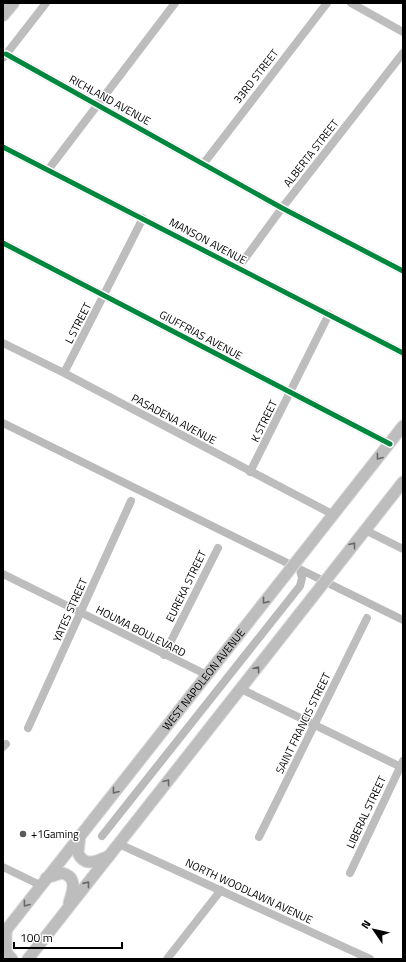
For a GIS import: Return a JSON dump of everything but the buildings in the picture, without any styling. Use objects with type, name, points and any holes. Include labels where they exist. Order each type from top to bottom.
[{"type":"highway","points":[[3,15],[13,3]]},
{"type":"main road","name":"WEST NAPOLEON AVENUE","points":[[4,934],[43,881],[205,674],[334,515],[403,426]]},
{"type":"main road","points":[[28,959],[403,482]]},
{"type":"main road","points":[[80,834],[78,853],[84,861],[89,863],[95,862],[109,856]]},
{"type":"main road","points":[[43,881],[62,873],[68,874],[73,881],[73,890],[68,908]]},
{"type":"main road","points":[[4,934],[6,952],[12,959]]},
{"type":"street","points":[[4,56],[46,3]]},
{"type":"street","points":[[48,170],[175,3]]},
{"type":"street","name":"33RD STREET","points":[[204,163],[327,3]]},
{"type":"street","points":[[350,3],[403,32]]},
{"type":"street","name":"ALBERTA STREET","points":[[238,268],[282,208],[403,53]]},
{"type":"street","name":"RICHLAND AVENUE","points":[[4,56],[97,104],[282,208]]},
{"type":"street","name":"MANSON AVENUE","points":[[3,147],[403,353]]},
{"type":"street","points":[[282,208],[403,271]]},
{"type":"street","name":"L STREET","points":[[64,373],[143,218]]},
{"type":"street","name":"GIUFFRIAS AVENUE","points":[[3,243],[390,444]]},
{"type":"street","name":"K STREET","points":[[250,472],[328,314]]},
{"type":"street","name":"PASADENA AVENUE","points":[[3,343],[64,373],[334,515]]},
{"type":"street","name":"YATES STREET","points":[[28,728],[131,501]]},
{"type":"street","points":[[365,530],[403,549]]},
{"type":"street","name":"EUREKA STREET","points":[[164,655],[218,548]]},
{"type":"street","name":"HOUMA BOULEVARD","points":[[3,574],[205,674]]},
{"type":"street","name":"SAINT FRANCIS STREET","points":[[259,837],[367,618]]},
{"type":"street","points":[[241,689],[314,725],[402,765]]},
{"type":"street","name":"LIBERAL STREET","points":[[350,873],[402,765]]},
{"type":"street","name":"NORTH WOODLAWN AVENUE","points":[[119,844],[370,959]]},
{"type":"street","points":[[3,867],[43,881]]},
{"type":"street","points":[[167,959],[221,890]]},
{"type":"waterway","points":[[3,423],[403,620]]},
{"type":"waterway","points":[[102,836],[300,586],[302,578],[300,570]]},
{"type":"cycle path","points":[[6,54],[282,208],[403,271]]},
{"type":"cycle path","points":[[3,147],[403,353]]},
{"type":"cycle path","points":[[3,243],[390,444]]},
{"type":"place","name":"+1Gaming","points":[[23,834]]}]
